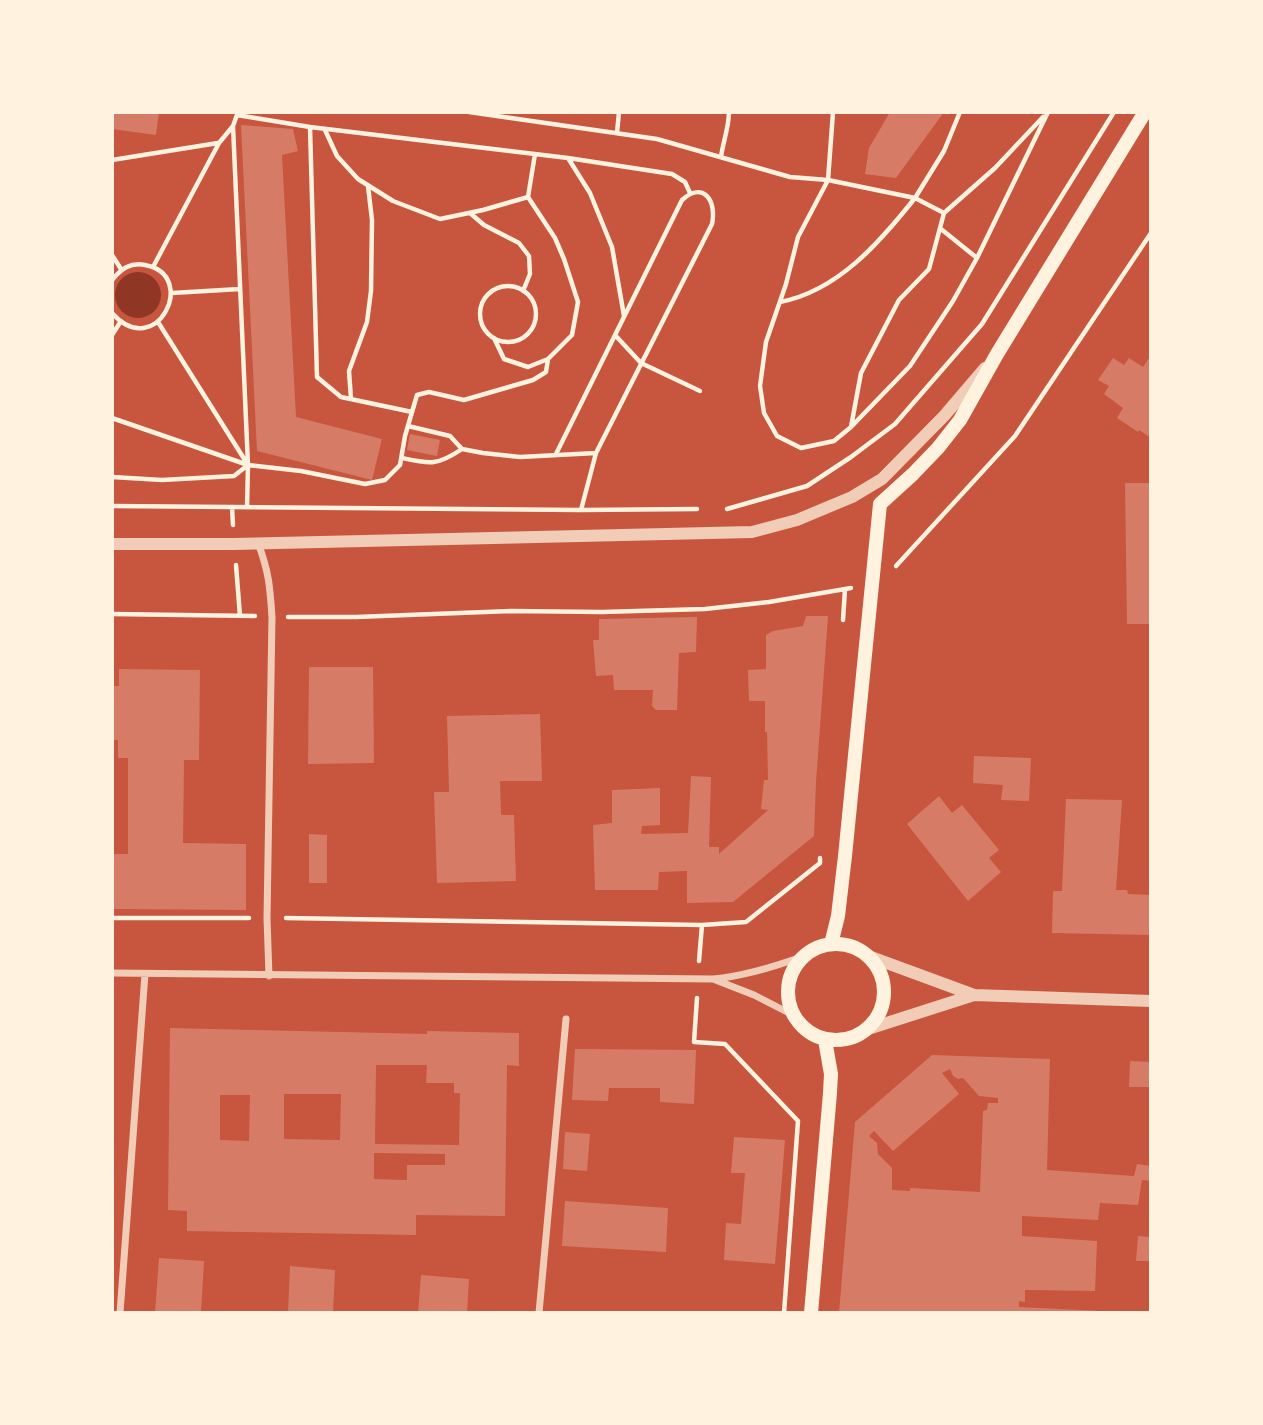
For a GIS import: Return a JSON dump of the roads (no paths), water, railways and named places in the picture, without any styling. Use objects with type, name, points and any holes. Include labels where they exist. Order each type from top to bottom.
[{"type":"main road","points":[[831,944],[838,916],[845,856],[880,504],[938,448],[960,420],[997,354],[1145,112]]},
{"type":"main road","points":[[831,944],[844,944],[868,956],[878,969],[884,985],[878,1016],[868,1029],[848,1040],[825,1040],[807,1030],[793,1015],[788,1000],[788,983],[794,968],[804,956],[817,947],[831,944]]},
{"type":"main road","points":[[811,1313],[831,1074],[825,1040]]},
{"type":"street","points":[[112,544],[258,544],[741,533],[776,527],[852,497],[882,479],[944,416],[997,354]]},
{"type":"street","points":[[258,544],[267,568],[272,617],[267,918],[269,976]]},
{"type":"street","points":[[112,973],[713,979],[759,971],[804,956]]},
{"type":"street","points":[[868,956],[974,995],[1151,1001]]},
{"type":"street","points":[[120,1313],[145,974]]},
{"type":"street","points":[[713,979],[754,995],[793,1015]]},
{"type":"street","points":[[868,1029],[974,995]]},
{"type":"street","points":[[539,1313],[566,1018]]}]
